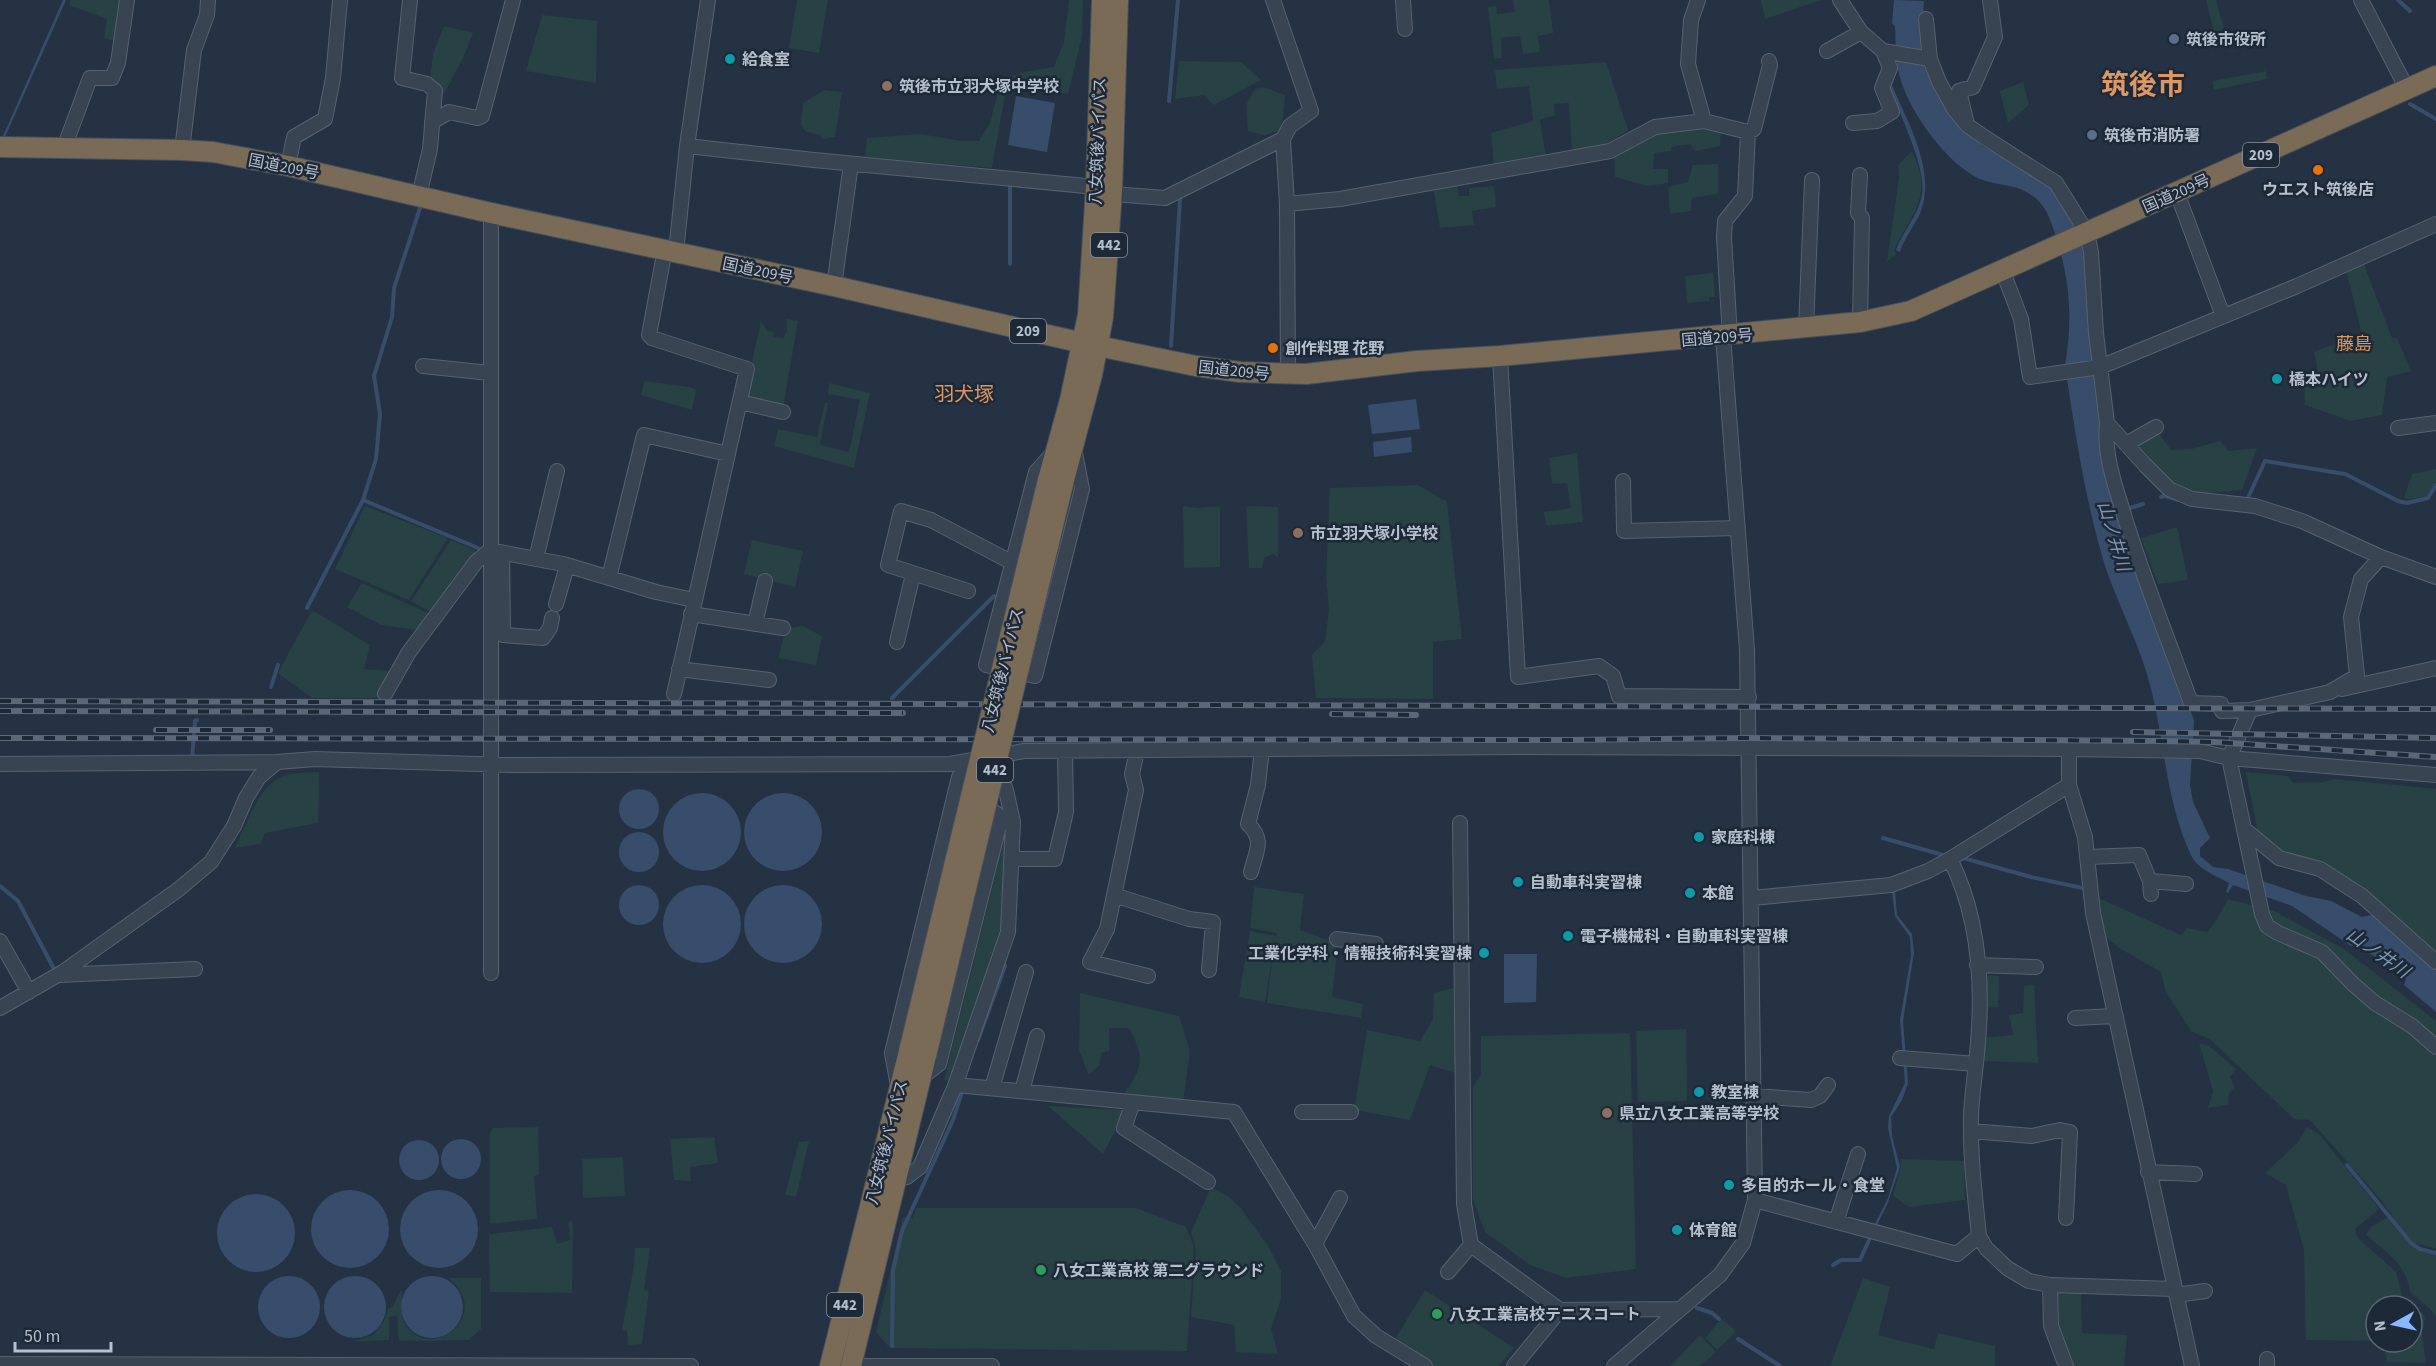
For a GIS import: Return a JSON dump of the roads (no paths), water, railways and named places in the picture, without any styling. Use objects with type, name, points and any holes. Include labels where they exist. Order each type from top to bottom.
[{"type":"highway","name":"八女筑後バイパス","points":[[851,1366],[887,1181],[899,1091],[917,1053],[1056,482],[1091,345],[1103,318],[1102,0]]},
{"type":"highway","name":"八女筑後バイパス","points":[[1104,190],[1118,0]]},
{"type":"highway","name":"国道209号","points":[[0,147],[213,152],[288,166],[491,213],[671,250],[1091,345],[1196,366],[1288,375],[1417,361],[1500,356],[1806,328],[1860,322],[1911,311],[2003,272],[2436,76]]},
{"type":"highway","name":"八女筑後バイパス","points":[[830,1366],[921,1078],[917,1053]]},
{"type":"street","points":[[64,148],[90,78],[112,78],[118,63],[127,0]]},
{"type":"street","points":[[182,150],[194,50],[207,15],[208,0]]},
{"type":"street","points":[[288,166],[294,137],[325,119],[333,78],[340,0]]},
{"type":"street","points":[[410,0],[402,78],[427,84],[435,91],[430,149],[419,196]]},
{"type":"street","points":[[432,122],[449,112],[477,118],[482,116],[513,0]]},
{"type":"street","points":[[674,694],[747,369],[652,338],[650,335],[671,250],[708,0]]},
{"type":"street","points":[[1273,0],[1311,111],[1290,126],[1283,139],[1287,204],[1288,375]]},
{"type":"street","points":[[1403,0],[1405,29]]},
{"type":"street","points":[[1698,0],[1691,20],[1688,64],[1704,121]]},
{"type":"street","points":[[1840,0],[1861,32],[1886,51],[1930,59]]},
{"type":"street","points":[[1967,125],[1959,91],[1973,87],[1995,37],[1990,0]]},
{"type":"street","points":[[2361,0],[2407,89]]},
{"type":"street","points":[[1926,18],[1930,59],[1939,82],[1954,109],[1967,125],[2056,183],[2086,233],[2091,252],[2098,368],[2107,423],[2105,438],[2110,471],[2132,542],[2192,703],[2221,704],[2222,711],[2250,710],[2436,668]]},
{"type":"street","points":[[1827,51],[1861,32]]},
{"type":"street","points":[[1853,123],[1877,121],[1892,112],[1882,88],[1890,68],[1886,51]]},
{"type":"street","points":[[1287,204],[1340,200],[1610,151],[1655,127],[1704,121],[1748,132],[1754,129],[1770,65],[1769,61]]},
{"type":"street","points":[[1614,1366],[1720,1275],[1743,1244],[1755,1200],[1749,697],[1726,336],[1724,237],[1725,221],[1745,196],[1748,132]]},
{"type":"street","points":[[687,146],[1165,198],[1283,139]]},
{"type":"street","points":[[834,286],[851,164]]},
{"type":"street","points":[[1860,175],[1858,213],[1862,218],[1860,322]]},
{"type":"street","points":[[1806,328],[1812,180]]},
{"type":"street","points":[[2177,193],[2223,316]]},
{"type":"street","points":[[491,213],[490,373],[495,552],[491,764],[491,973]]},
{"type":"street","points":[[2003,272],[2021,319],[2030,377],[2098,368],[2297,286],[2436,224]]},
{"type":"street","points":[[1500,356],[1518,677],[1599,666],[1613,676],[1619,696],[1749,697]]},
{"type":"street","points":[[423,366],[490,373]]},
{"type":"street","points":[[740,402],[783,412]]},
{"type":"street","points":[[2107,423],[2169,489],[2192,499],[2254,506],[2292,518],[2380,557],[2436,577]]},
{"type":"street","points":[[2398,428],[2436,423]]},
{"type":"street","points":[[2126,444],[2156,428]]},
{"type":"street","points":[[609,578],[644,435],[728,454]]},
{"type":"street","points":[[1066,447],[1082,489],[1035,676],[986,665],[1012,563],[1036,472],[1066,447]]},
{"type":"street","points":[[536,559],[557,471]]},
{"type":"street","points":[[1623,481],[1624,531],[1738,528]]},
{"type":"street","points":[[968,591],[888,565],[901,511],[931,520],[1012,563]]},
{"type":"street","points":[[495,552],[503,635],[543,638],[550,628],[552,618]]},
{"type":"street","points":[[385,694],[409,652],[476,562],[495,552],[567,566],[693,607],[755,624],[783,628]]},
{"type":"street","points":[[2330,692],[2358,676],[2351,617],[2361,579],[2380,557]]},
{"type":"street","points":[[556,604],[567,566]]},
{"type":"street","points":[[897,642],[913,574]]},
{"type":"street","points":[[755,624],[765,581]]},
{"type":"street","points":[[680,669],[769,680]]},
{"type":"street","points":[[2250,710],[2229,758],[2262,914],[2267,926],[2322,952],[2375,1003],[2412,1026],[2436,1047]]},
{"type":"street","points":[[0,764],[277,762],[315,759],[510,765],[950,764],[1024,752],[1137,750],[1516,747],[2069,749],[2200,751],[2229,758],[2436,775]]},
{"type":"street","points":[[1251,872],[1259,840],[1257,833],[1248,824],[1258,785],[1262,749]]},
{"type":"street","points":[[2069,749],[2069,785],[2085,837],[2093,913],[2192,1366]]},
{"type":"street","points":[[1137,750],[1132,774],[1136,790],[1107,929],[1090,962],[1148,976]]},
{"type":"street","points":[[1012,859],[1055,860],[1066,812],[1065,751]]},
{"type":"street","points":[[899,1091],[892,1053],[959,777],[976,759]]},
{"type":"street","points":[[887,1181],[907,1177],[920,1167],[956,1085],[1008,932],[1013,822],[999,771],[976,759]]},
{"type":"street","points":[[0,1008],[58,975],[179,889],[211,862],[234,826],[246,798],[259,777],[277,762]]},
{"type":"street","points":[[1752,898],[1891,885],[1928,871],[1950,859],[2069,785]]},
{"type":"street","points":[[921,1078],[939,1064],[1000,822],[997,813],[952,805]]},
{"type":"street","points":[[1460,823],[1464,1193],[1471,1245],[1560,1310],[1680,1309]]},
{"type":"street","points":[[2244,829],[2279,858],[2320,869],[2362,896],[2436,962]]},
{"type":"street","points":[[2088,857],[2139,855],[2151,887],[2186,884]]},
{"type":"street","points":[[1950,859],[1962,882],[1980,985],[1971,1131],[1979,1236],[1986,1248],[2007,1268],[2029,1281],[2050,1285],[2175,1292],[2205,1291]]},
{"type":"street","points":[[1114,895],[1190,919],[1213,922],[1209,969]]},
{"type":"street","points":[[1337,939],[1376,944]]},
{"type":"street","points":[[0,941],[29,992]]},
{"type":"street","points":[[1977,965],[2036,967]]},
{"type":"street","points":[[58,975],[195,969]]},
{"type":"street","points":[[992,1088],[1026,972]]},
{"type":"street","points":[[2075,1018],[2116,1016]]},
{"type":"street","points":[[1022,1091],[1036,1036]]},
{"type":"street","points":[[1900,1058],[1976,1064]]},
{"type":"street","points":[[956,1085],[1234,1112],[1315,1244],[1353,1316],[1376,1336],[1425,1366]]},
{"type":"street","points":[[1754,1096],[1810,1100],[1820,1096],[1828,1085]]},
{"type":"street","points":[[1133,1102],[1124,1128],[1208,1182]]},
{"type":"street","points":[[1302,1112],[1350,1112]]},
{"type":"street","points":[[1971,1131],[2032,1136],[2060,1130],[2070,1132],[2066,1218]]},
{"type":"street","points":[[1836,1222],[1858,1154]]},
{"type":"street","points":[[2148,1172],[2194,1174]]},
{"type":"street","points":[[1315,1244],[1340,1198]]},
{"type":"street","points":[[1755,1200],[1957,1254],[1979,1236]]},
{"type":"street","points":[[1448,1272],[1471,1245]]},
{"type":"street","points":[[2050,1285],[2051,1326],[2066,1366]]},
{"type":"street","points":[[1514,1366],[1560,1310]]},
{"type":"street","points":[[0,1364],[691,1366]]},
{"type":"street","points":[[839,1366],[992,1366]]},
{"type":"water","points":[[63,0],[66,0],[5,137],[3,136]]},
{"type":"water","name":"山ノ井川","points":[[1894,0],[1924,1],[1922,45],[1924,66],[1935,92],[1960,125],[1982,146],[2047,182],[2065,204],[2085,250],[2100,424],[2126,539],[2194,720],[2190,785],[2193,802],[2210,838],[2200,848],[2200,856],[2213,867],[2228,869],[2306,896],[2331,901],[2362,917],[2375,914],[2436,970],[2436,1012],[2404,985],[2406,979],[2358,945],[2351,946],[2292,906],[2233,885],[2228,893],[2226,892],[2229,883],[2204,869],[2192,857],[2176,814],[2149,681],[2105,566],[2086,491],[2065,365],[2069,331],[2067,283],[2053,228],[2046,210],[2034,196],[2017,188],[1980,179],[1968,172],[1944,151],[1922,123],[1906,94],[1899,74],[1895,26],[1892,23]]},
{"type":"water","points":[[1891,83],[1918,145],[1925,178],[1925,195],[1921,211],[1900,252],[1896,250],[1920,203],[1922,183],[1916,155],[1888,84]]},
{"type":"water","points":[[1016,96],[1055,103],[1047,152],[1008,145]]},
{"type":"water","points":[[1416,399],[1420,429],[1372,434],[1368,405]]},
{"type":"water","points":[[1411,437],[1412,452],[1374,457],[1373,442]]},
{"type":"water","points":[[639,789],[653,795],[659,809],[653,823],[639,829],[625,823],[619,809],[625,795]]},
{"type":"water","points":[[694,793],[710,793],[724,799],[735,810],[741,824],[741,840],[735,854],[724,865],[710,871],[694,871],[680,865],[669,854],[663,840],[663,824],[669,810],[680,799]]},
{"type":"water","points":[[775,793],[791,793],[805,799],[816,810],[822,824],[822,840],[816,854],[805,865],[791,871],[775,871],[761,865],[750,854],[744,840],[744,824],[750,810],[761,799]]},
{"type":"water","points":[[639,832],[653,838],[659,852],[653,866],[639,872],[625,866],[619,852],[625,838]]},
{"type":"water","points":[[639,885],[653,891],[659,905],[653,919],[639,925],[625,919],[619,905],[625,891]]},
{"type":"water","points":[[694,885],[710,885],[724,891],[735,902],[741,916],[741,932],[735,946],[724,957],[710,963],[694,963],[680,957],[669,946],[663,932],[663,916],[669,902],[680,891]]},
{"type":"water","points":[[775,885],[791,885],[805,891],[816,902],[822,916],[822,932],[816,946],[805,957],[791,963],[775,963],[761,957],[750,946],[744,932],[744,916],[750,902],[761,891]]},
{"type":"water","points":[[1895,891],[1897,915],[1912,934],[1914,953],[1903,1021],[1908,1083],[1902,1100],[1891,1117],[1892,1136],[1900,1167],[1887,1205],[1876,1227],[1874,1226],[1888,1198],[1897,1168],[1888,1128],[1889,1116],[1905,1083],[1900,1020],[1911,956],[1910,937],[1895,916],[1892,892]]},
{"type":"water","points":[[1504,954],[1537,954],[1536,1002],[1504,1003]]},
{"type":"water","points":[[461,1139],[475,1145],[481,1159],[475,1173],[461,1179],[447,1173],[441,1159],[447,1145]]},
{"type":"water","points":[[419,1140],[433,1146],[439,1160],[433,1174],[419,1180],[405,1174],[399,1160],[405,1146]]},
{"type":"water","points":[[342,1190],[358,1190],[372,1196],[383,1207],[389,1221],[389,1237],[383,1251],[372,1262],[358,1268],[342,1268],[328,1262],[317,1251],[311,1237],[311,1221],[317,1207],[328,1196]]},
{"type":"water","points":[[431,1190],[447,1190],[461,1196],[472,1207],[478,1221],[478,1237],[472,1251],[461,1262],[447,1268],[431,1268],[417,1262],[406,1251],[400,1237],[400,1221],[406,1207],[417,1196]]},
{"type":"water","points":[[248,1194],[264,1194],[278,1200],[289,1211],[295,1225],[295,1241],[289,1255],[278,1266],[264,1272],[248,1272],[234,1266],[223,1255],[217,1241],[217,1225],[223,1211],[234,1200]]},
{"type":"water","points":[[283,1276],[295,1276],[311,1285],[318,1295],[320,1307],[318,1319],[311,1329],[295,1338],[283,1338],[272,1333],[263,1324],[258,1313],[258,1301],[263,1290],[272,1281]]},
{"type":"water","points":[[349,1276],[361,1276],[377,1285],[384,1295],[386,1307],[384,1319],[377,1329],[361,1338],[349,1338],[338,1333],[329,1324],[324,1313],[324,1301],[329,1290],[338,1281]]},
{"type":"water","points":[[426,1276],[438,1276],[454,1285],[461,1295],[463,1307],[461,1319],[454,1329],[438,1338],[426,1338],[415,1333],[406,1324],[401,1313],[401,1301],[406,1290],[415,1281]]},
{"type":"waterway","points":[[1169,101],[1178,0]]},
{"type":"waterway","points":[[2398,0],[2410,11]]},
{"type":"waterway","points":[[2410,104],[2436,119]]},
{"type":"waterway","points":[[1010,187],[1010,264]]},
{"type":"waterway","points":[[1171,346],[1180,200]]},
{"type":"waterway","points":[[307,608],[363,500],[376,459],[380,414],[374,376],[392,317],[394,288],[420,208]]},
{"type":"waterway","points":[[2247,500],[2265,461],[2345,474],[2398,501],[2407,503],[2428,498],[2436,485]]},
{"type":"waterway","points":[[2161,497],[2179,500]]},
{"type":"waterway","points":[[363,500],[478,548]]},
{"type":"waterway","points":[[2127,509],[2143,504]]},
{"type":"waterway","points":[[892,698],[994,596]]},
{"type":"waterway","points":[[271,687],[278,665]]},
{"type":"waterway","points":[[192,759],[195,721],[197,720]]},
{"type":"waterway","points":[[1883,838],[1943,855]]},
{"type":"waterway","points":[[1963,858],[2031,877],[2087,889]]},
{"type":"waterway","points":[[0,886],[18,901],[53,967]]},
{"type":"waterway","points":[[978,1040],[1005,966]]},
{"type":"waterway","points":[[892,1346],[893,1271],[902,1231],[953,1120],[962,1092]]},
{"type":"waterway","points":[[2347,1165],[2411,1243],[2420,1249],[2436,1253]]},
{"type":"waterway","points":[[1833,1265],[1841,1260],[1860,1260],[1871,1236]]},
{"type":"waterway","points":[[1697,1308],[1712,1313],[1719,1319]]},
{"type":"waterway","points":[[1738,1339],[1780,1366]]},
{"type":"railway","points":[[0,701],[2436,709]]},
{"type":"railway","points":[[0,711],[903,713]]},
{"type":"railway","points":[[1332,714],[1416,715]]},
{"type":"railway","points":[[156,730],[270,730]]},
{"type":"railway","points":[[2133,732],[2436,738]]},
{"type":"railway","points":[[0,738],[1568,740],[1749,738],[2159,741],[2215,742],[2436,757]]},
{"type":"place","name":"筑後市役所","points":[[2174,39]]},
{"type":"place","name":"給食室","points":[[730,59]]},
{"type":"place","name":"筑後市立羽犬塚中学校","points":[[887,86]]},
{"type":"place","name":"筑後市消防署","points":[[2092,135]]},
{"type":"place","name":"ウエスト筑後店","points":[[2318,170]]},
{"type":"place","name":"創作料理 花野","points":[[1273,348]]},
{"type":"place","name":"橋本ハイツ","points":[[2277,379]]},
{"type":"place","name":"市立羽犬塚小学校","points":[[1298,533]]},
{"type":"place","name":"家庭科棟","points":[[1699,837]]},
{"type":"place","name":"自動車科実習棟","points":[[1518,882]]},
{"type":"place","name":"本館","points":[[1690,893]]},
{"type":"place","name":"電子機械科・自動車科実習棟","points":[[1568,936]]},
{"type":"place","name":"工業化学科・情報技術科実習棟","points":[[1484,953]]},
{"type":"place","name":"教室棟","points":[[1699,1092]]},
{"type":"place","name":"県立八女工業高等学校","points":[[1607,1113]]},
{"type":"place","name":"多目的ホール・食堂","points":[[1729,1185]]},
{"type":"place","name":"体育館","points":[[1677,1230]]},
{"type":"place","name":"八女工業高校 第二グラウンド","points":[[1041,1270]]},
{"type":"place","name":"八女工業高校テニスコート","points":[[1437,1314]]},
{"type":"district","name":"筑後市","points":[[2143,84]]},
{"type":"district","name":"藤島","points":[[2354,344]]},
{"type":"district","name":"羽犬塚","points":[[964,394]]}]
